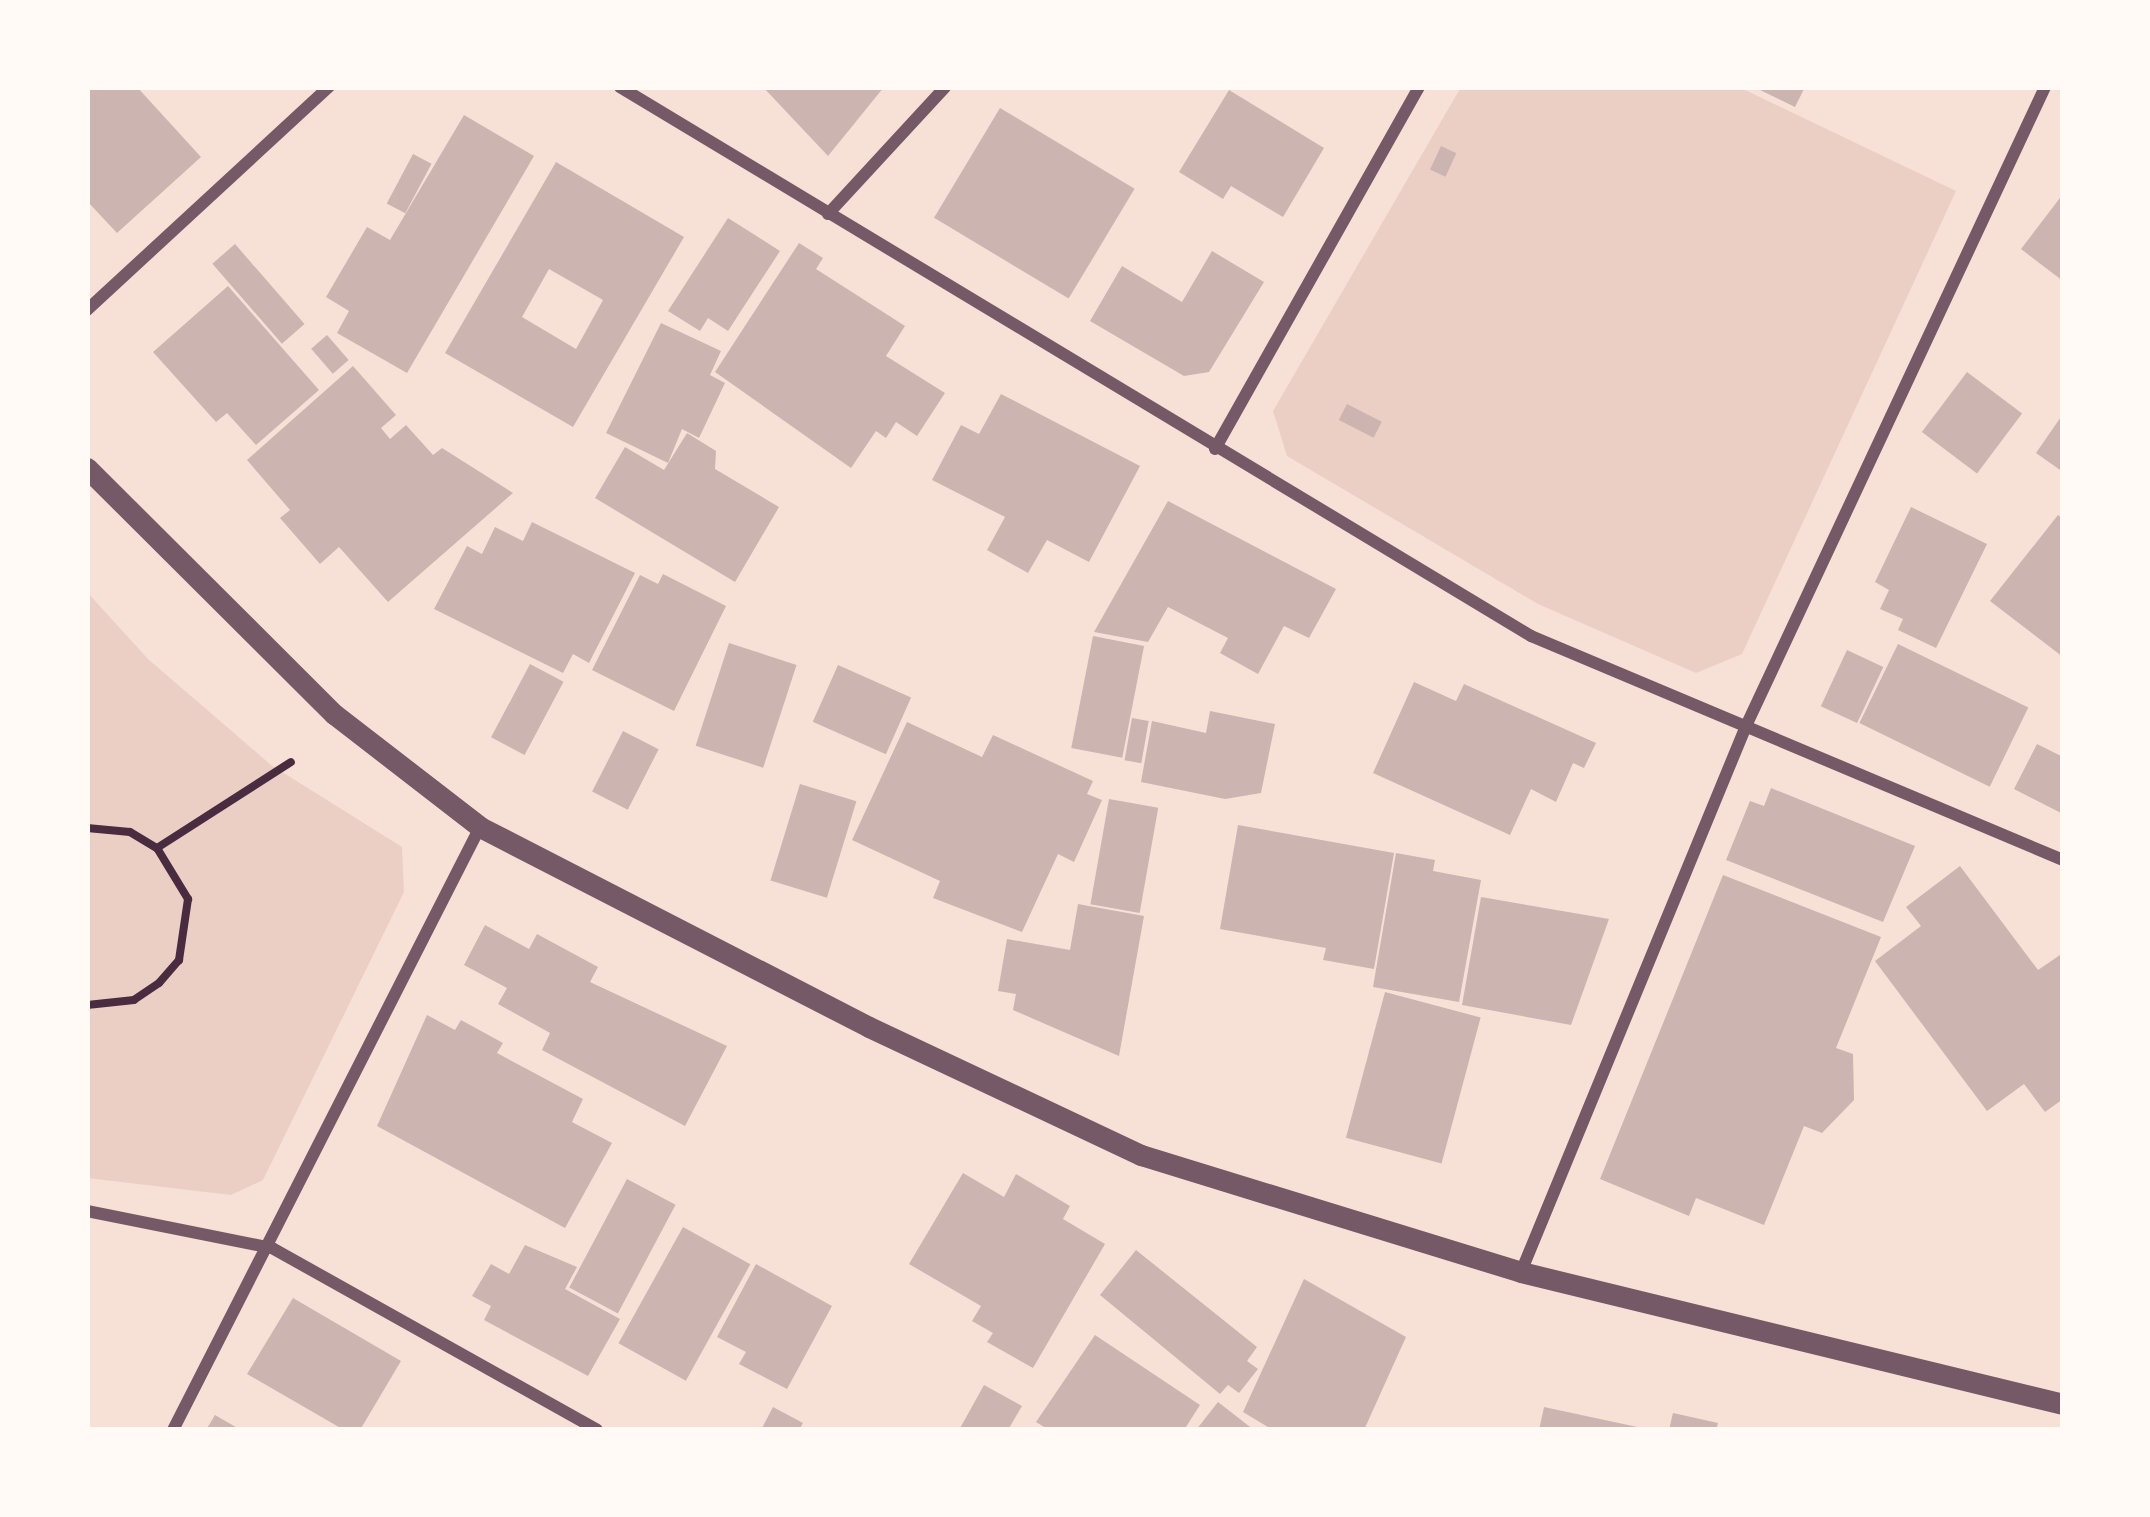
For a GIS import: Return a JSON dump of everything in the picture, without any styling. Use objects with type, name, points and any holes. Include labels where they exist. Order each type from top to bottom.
[{"type":"street","points":[[87,310],[329,87]]},
{"type":"street","points":[[620,87],[1531,636],[2063,860]]},
{"type":"street","points":[[828,214],[945,87]]},
{"type":"street","points":[[1215,449],[1419,87]]},
{"type":"street","points":[[1521,1272],[1746,725],[2045,87]]},
{"type":"street","points":[[87,468],[334,714],[480,827],[869,1027],[1141,1155],[1521,1272],[2063,1404]]},
{"type":"street","points":[[172,1430],[272,1248],[480,827]]},
{"type":"street","points":[[87,1211],[272,1248],[597,1430]]},
{"type":"path","points":[[157,848],[291,762]]},
{"type":"path","points":[[87,828],[130,832],[157,848],[188,899],[178,960],[134,1000],[87,1005]]},
{"type":"shaded area","points":[[1461,87],[1739,87],[1956,191],[1742,654],[1696,673],[1538,604],[1287,456],[1273,411]]},
{"type":"shaded area","points":[[87,592],[148,659],[271,765],[402,847],[404,892],[263,1180],[231,1195],[87,1178]]},
{"type":"building","points":[[87,87],[137,87],[201,157],[117,233],[87,201]]},
{"type":"building","points":[[763,87],[884,87],[828,156]]},
{"type":"building","points":[[1754,87],[1805,87],[1795,107]]},
{"type":"building","points":[[1229,90],[1324,148],[1283,217],[1231,186],[1223,199],[1179,172]]},
{"type":"building","points":[[1000,108],[1135,189],[1069,299],[934,218]]},
{"type":"building","points":[[464,115],[534,156],[407,373],[337,333],[349,311],[326,297],[367,227],[390,240]]},
{"type":"building","points":[[1441,146],[1456,153],[1445,177],[1430,170]]},
{"type":"building","points":[[413,154],[432,164],[405,213],[387,203]]},
{"type":"building","points":[[556,162],[684,237],[573,427],[445,353]],"holes":[[[549,269],[603,300],[576,349],[522,317]]]},
{"type":"building","points":[[2063,194],[2063,281],[2021,249]]},
{"type":"building","points":[[728,218],[780,251],[728,331],[708,318],[700,331],[668,311]]},
{"type":"building","points":[[799,243],[823,258],[816,269],[905,326],[886,356],[945,393],[917,436],[896,422],[886,438],[876,431],[851,468],[715,372]]},
{"type":"building","points":[[235,244],[305,324],[282,344],[212,264]]},
{"type":"building","points":[[1212,251],[1264,282],[1209,372],[1184,376],[1090,321],[1122,266],[1182,302]]},
{"type":"building","points":[[228,286],[319,390],[256,445],[227,413],[216,422],[153,352]]},
{"type":"building","points":[[661,323],[721,351],[710,375],[725,383],[699,438],[682,429],[668,463],[606,433]]},
{"type":"building","points":[[327,335],[349,360],[333,374],[311,349]]},
{"type":"building","points":[[353,366],[396,415],[381,428],[390,439],[406,425],[433,455],[442,448],[513,493],[388,602],[339,547],[320,564],[280,518],[290,510],[247,460]]},
{"type":"building","points":[[1967,372],[2022,414],[1977,473],[1922,432]]},
{"type":"building","points":[[1001,394],[1140,466],[1089,562],[1047,540],[1028,573],[987,550],[1005,517],[932,480],[961,425],[979,434]]},
{"type":"building","points":[[1347,404],[1382,422],[1374,438],[1339,420]]},
{"type":"building","points":[[2063,414],[2063,472],[2036,453]]},
{"type":"building","points":[[687,433],[716,451],[715,469],[779,507],[735,582],[595,498],[625,447],[664,470]]},
{"type":"building","points":[[1168,501],[1336,589],[1309,638],[1284,626],[1258,674],[1220,653],[1228,638],[1168,607],[1148,642],[1094,632]]},
{"type":"building","points":[[1911,507],[1987,544],[1936,648],[1898,630],[1903,619],[1880,609],[1889,590],[1875,582]]},
{"type":"building","points":[[2058,515],[2063,519],[2063,657],[1990,601]]},
{"type":"building","points":[[532,522],[635,573],[589,663],[573,654],[563,673],[434,609],[467,546],[482,554],[495,527],[523,541]]},
{"type":"building","points":[[663,574],[726,606],[674,711],[592,670],[640,575],[658,584]]},
{"type":"building","points":[[1093,636],[1144,646],[1122,758],[1071,748]]},
{"type":"building","points":[[729,643],[797,665],[763,768],[696,746]]},
{"type":"building","points":[[1898,644],[2028,708],[1990,787],[1859,723]]},
{"type":"building","points":[[1847,650],[1883,667],[1857,723],[1821,706]]},
{"type":"building","points":[[530,664],[564,682],[525,755],[491,737]]},
{"type":"building","points":[[838,665],[911,698],[886,754],[813,722]]},
{"type":"building","points":[[1414,682],[1456,701],[1464,684],[1596,743],[1584,768],[1573,763],[1556,802],[1531,789],[1510,835],[1373,773]]},
{"type":"building","points":[[1210,711],[1275,724],[1261,793],[1225,799],[1141,782],[1152,721],[1206,733]]},
{"type":"building","points":[[1132,718],[1149,721],[1141,763],[1125,760]]},
{"type":"building","points":[[907,722],[982,757],[993,735],[1093,781],[1087,794],[1102,800],[1074,862],[1058,854],[1022,932],[933,898],[940,881],[852,840]]},
{"type":"building","points":[[623,731],[659,749],[628,810],[592,792]]},
{"type":"building","points":[[2037,744],[2063,757],[2063,814],[2014,789]]},
{"type":"building","points":[[800,784],[856,801],[827,898],[770,881]]},
{"type":"building","points":[[1771,788],[1915,846],[1883,922],[1726,860],[1750,801],[1764,806]]},
{"type":"building","points":[[1109,799],[1158,808],[1140,913],[1090,904]]},
{"type":"building","points":[[1238,825],[1394,853],[1374,969],[1323,960],[1326,948],[1220,929]]},
{"type":"building","points":[[1396,853],[1435,860],[1433,871],[1481,880],[1459,1002],[1373,987]]},
{"type":"building","points":[[1960,866],[2038,970],[2063,953],[2063,1099],[2045,1112],[2024,1084],[1987,1111],[1875,961],[1921,926],[1906,907]]},
{"type":"building","points":[[1723,875],[1881,937],[1836,1048],[1853,1054],[1854,1100],[1822,1133],[1804,1126],[1764,1225],[1696,1198],[1689,1216],[1600,1179]]},
{"type":"building","points":[[1481,897],[1609,919],[1571,1025],[1462,1005]]},
{"type":"building","points":[[1078,904],[1144,916],[1119,1056],[1013,1010],[1016,994],[998,991],[1007,939],[1070,950]]},
{"type":"building","points":[[485,925],[529,949],[537,934],[598,967],[590,982],[727,1046],[685,1126],[542,1050],[550,1033],[498,1004],[507,988],[464,965]]},
{"type":"building","points":[[1385,992],[1481,1018],[1442,1163],[1346,1138]]},
{"type":"building","points":[[427,1015],[455,1030],[461,1020],[503,1043],[497,1053],[583,1099],[572,1122],[612,1143],[565,1228],[377,1126]]},
{"type":"building","points":[[963,1173],[1004,1197],[1016,1174],[1070,1206],[1063,1219],[1105,1244],[1033,1368],[987,1342],[993,1333],[972,1321],[981,1306],[909,1264]]},
{"type":"building","points":[[627,1179],[676,1205],[618,1313],[569,1288]]},
{"type":"building","points":[[683,1227],[750,1264],[686,1381],[619,1343]]},
{"type":"building","points":[[525,1245],[577,1267],[565,1289],[620,1319],[588,1376],[484,1320],[491,1306],[472,1296],[491,1264],[509,1274]]},
{"type":"building","points":[[1136,1250],[1257,1347],[1247,1361],[1258,1369],[1239,1393],[1228,1385],[1220,1394],[1100,1295]]},
{"type":"building","points":[[756,1264],[832,1306],[787,1389],[739,1364],[746,1352],[717,1337]]},
{"type":"building","points":[[1304,1279],[1406,1337],[1364,1430],[1273,1430],[1243,1412]]},
{"type":"building","points":[[293,1298],[401,1361],[360,1430],[344,1430],[247,1374]]},
{"type":"building","points":[[1095,1335],[1200,1405],[1184,1430],[1049,1430],[1036,1422]]},
{"type":"building","points":[[984,1385],[1022,1406],[1008,1430],[959,1430]]},
{"type":"building","points":[[1218,1402],[1254,1430],[1196,1430]]},
{"type":"building","points":[[773,1407],[803,1423],[799,1430],[761,1430]]},
{"type":"building","points":[[1544,1407],[1642,1428],[1642,1430],[1539,1430]]},
{"type":"building","points":[[1673,1413],[1718,1423],[1716,1430],[1669,1430]]},
{"type":"building","points":[[215,1415],[241,1430],[206,1430]]}]
